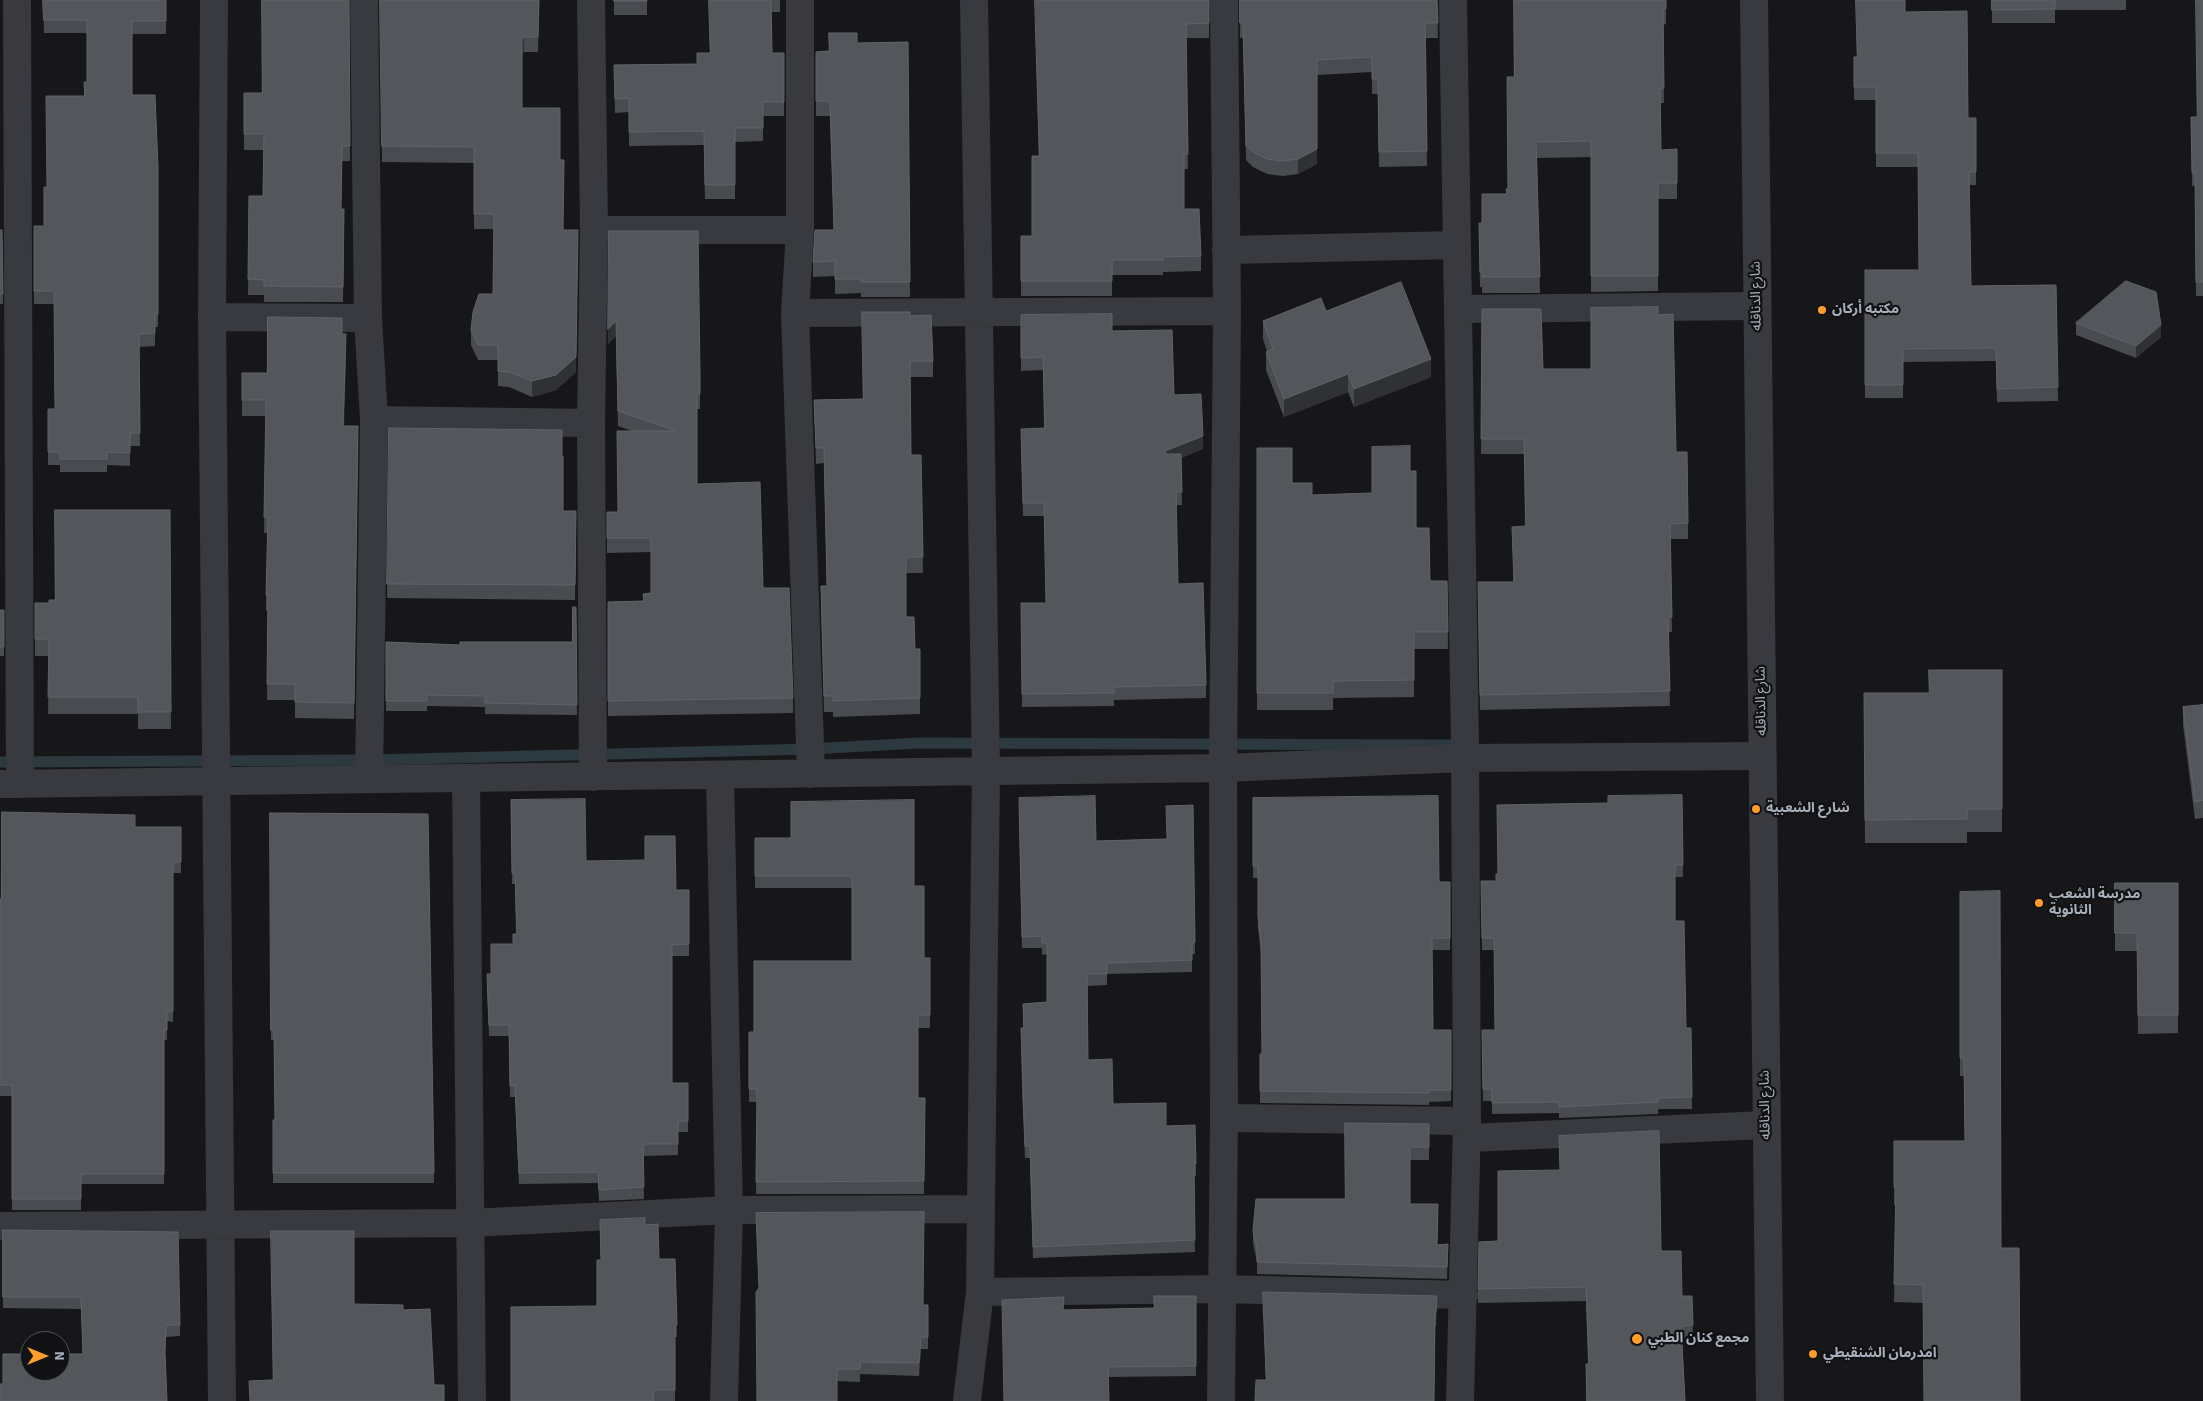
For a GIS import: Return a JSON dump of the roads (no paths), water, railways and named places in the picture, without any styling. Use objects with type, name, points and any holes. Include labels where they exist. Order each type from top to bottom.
[{"type":"street","points":[[17,0],[10,784],[1224,768],[1465,758],[1762,756]]},
{"type":"street","points":[[214,0],[212,317],[222,1401]]},
{"type":"street","points":[[364,0],[368,318],[374,420],[370,779]]},
{"type":"street","points":[[591,0],[594,230],[591,423],[593,776]]},
{"type":"street","points":[[800,0],[800,230],[795,313],[811,774]]},
{"type":"street","points":[[967,1401],[980,1292],[986,771],[974,0]]},
{"type":"street","points":[[1221,1401],[1227,311],[1224,0]]},
{"type":"street","points":[[1453,0],[1465,758],[1467,1120],[1460,1401]]},
{"type":"street","name":"شارع الدناقله","points":[[1754,0],[1770,1401]]},
{"type":"street","points":[[594,230],[800,230]]},
{"type":"street","points":[[1226,250],[1456,245]]},
{"type":"street","points":[[1458,309],[1758,306]]},
{"type":"street","points":[[795,313],[1227,311]]},
{"type":"street","points":[[212,317],[368,318]]},
{"type":"street","points":[[374,420],[591,423]]},
{"type":"street","points":[[720,775],[729,1210],[724,1401]]},
{"type":"street","points":[[466,778],[472,1401]]},
{"type":"street","points":[[1224,1118],[1467,1120]]},
{"type":"street","points":[[1467,1120],[1469,1138],[1766,1125]]},
{"type":"street","points":[[0,1226],[471,1223],[729,1210],[980,1209]]},
{"type":"street","points":[[980,1292],[1222,1289],[1464,1295]]},
{"type":"waterway","points":[[0,762],[371,760],[811,749],[919,743],[1455,745]]},
{"type":"place","name":"مكتبه أركان","points":[[1822,310]]},
{"type":"place","name":"شارع الشعبية","points":[[1756,809]]},
{"type":"place","name":"مدرسة الشعب الثانوية","points":[[2039,903]]},
{"type":"place","name":"مجمع كنان الطبي","points":[[1637,1339]]},
{"type":"place","name":"امدرمان الشنقيطي","points":[[1813,1354]]}]
